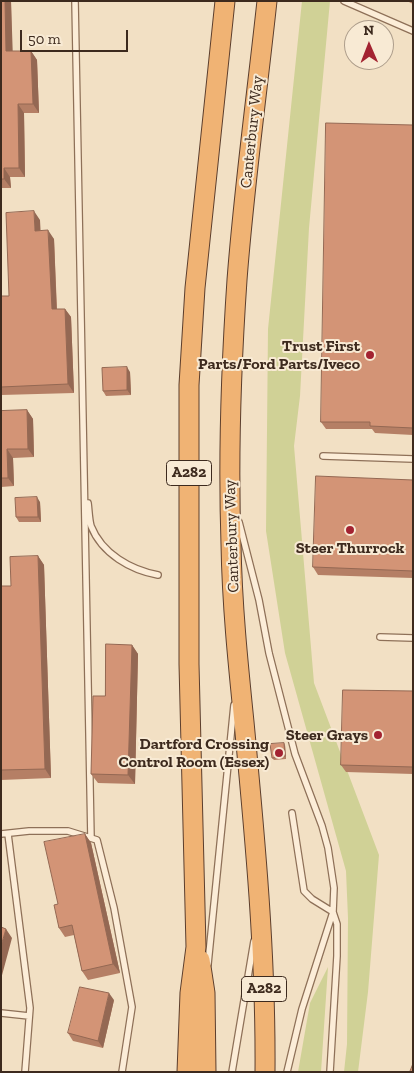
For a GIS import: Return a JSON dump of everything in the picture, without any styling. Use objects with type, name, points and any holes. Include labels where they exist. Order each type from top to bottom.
[{"type":"highway","name":"A282","points":[[187,1072],[190,994],[196,947],[189,664],[189,385],[195,288],[225,1]]},
{"type":"highway","name":"Canterbury Way","points":[[265,1072],[265,1014],[259,907],[238,665],[231,548],[230,489],[231,385],[237,279],[248,163],[267,1]]},
{"type":"highway","name":"A282","points":[[196,947],[205,993],[206,1072]]},
{"type":"lane","points":[[75,1],[92,838]]},
{"type":"lane","points":[[344,1],[413,31]]},
{"type":"lane","points":[[323,456],[413,459]]},
{"type":"lane","points":[[84,481],[91,526],[102,543],[114,557],[131,567],[158,575]]},
{"type":"lane","points":[[230,489],[260,600],[269,653],[295,754],[322,826],[328,848],[334,888],[333,912],[302,1009],[287,1072]]},
{"type":"lane","points":[[380,637],[413,638]]},
{"type":"lane","points":[[205,993],[238,665]]},
{"type":"lane","points":[[292,813],[304,891],[312,899],[333,912],[337,924],[337,956],[330,1072]]},
{"type":"lane","points":[[25,1072],[30,1008],[5,834],[68,830],[97,840],[114,908],[132,1008],[122,1072]]},
{"type":"lane","points":[[232,1072],[259,907]]},
{"type":"lane","points":[[1,1013],[29,1016]]},
{"type":"green space","points":[[302,1],[330,1],[309,228],[300,396],[294,446],[314,683],[379,855],[368,992],[358,1072],[344,1072],[347,1044],[348,918],[346,871],[285,653],[266,531],[268,329]]},
{"type":"green space","points":[[328,967],[321,1072],[298,1072],[310,1003]]},
{"type":"building","points":[[1,1],[5,1],[6,51],[31,51],[33,104],[18,104],[19,168],[4,168],[4,179],[1,179]]},
{"type":"building","points":[[326,123],[413,125],[413,428],[370,426],[370,422],[321,422]]},
{"type":"building","points":[[34,211],[35,231],[48,230],[52,309],[65,309],[68,384],[1,387],[1,296],[9,296],[6,213]]},
{"type":"building","points":[[127,367],[127,390],[103,391],[102,368]]},
{"type":"building","points":[[27,410],[28,449],[7,449],[8,478],[1,478],[1,411]]},
{"type":"building","points":[[316,476],[413,480],[413,571],[313,567]]},
{"type":"building","points":[[37,497],[38,517],[16,517],[15,498]]},
{"type":"building","points":[[38,556],[45,769],[1,770],[1,586],[11,586],[10,557]]},
{"type":"building","points":[[106,644],[132,645],[128,775],[91,774],[93,696],[105,696]]},
{"type":"building","points":[[343,690],[413,691],[413,767],[341,765]]},
{"type":"building","name":"Dartford Crossing Control Room (Essex)","points":[[284,743],[285,756],[272,758],[270,744]]},
{"type":"building","points":[[85,834],[113,964],[82,971],[72,925],[59,928],[54,905],[58,904],[44,842]]},
{"type":"building","points":[[1,927],[6,929],[1,946]]},
{"type":"building","points":[[80,987],[109,993],[98,1041],[68,1033]]},
{"type":"place","name":"Trust First Parts/Ford Parts/Iveco","points":[[370,355]]},
{"type":"place","name":"Steer Thurrock","points":[[350,530]]},
{"type":"place","name":"Steer Grays","points":[[378,735]]},
{"type":"place","name":"Dartford Crossing Control Room (Essex)","points":[[279,753]]}]
